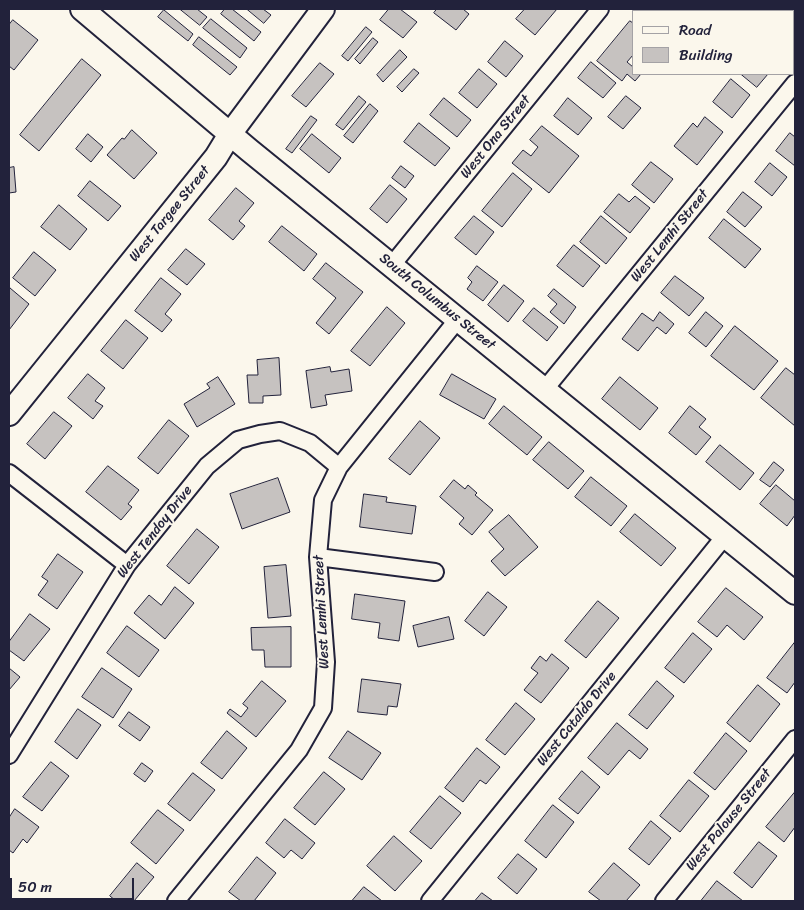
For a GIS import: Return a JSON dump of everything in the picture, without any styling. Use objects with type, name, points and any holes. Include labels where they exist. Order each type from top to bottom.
[{"type":"street","name":"South Columbus Street","points":[[82,9],[230,134],[795,592]]},
{"type":"street","name":"West Targee Street","points":[[9,414],[216,157],[230,134],[323,9]]},
{"type":"street","name":"West Ona Street","points":[[392,265],[600,9]]},
{"type":"street","name":"West Lemhi Street","points":[[545,390],[795,83]]},
{"type":"street","name":"West Lemhi Street","points":[[176,901],[299,750],[323,708],[326,662],[318,557],[323,500],[339,467],[458,319]]},
{"type":"street","name":"West Tendoy Drive","points":[[9,755],[127,565],[207,466],[238,440],[280,431],[310,443],[339,467]]},
{"type":"street","points":[[9,473],[127,565]]},
{"type":"street","name":"West Cataldo Drive","points":[[430,901],[725,536]]},
{"type":"street","points":[[318,557],[435,572]]},
{"type":"street","name":"West Palouse Street","points":[[664,901],[795,738]]},
{"type":"building","points":[[180,9],[197,9],[207,17],[200,25]]},
{"type":"building","points":[[225,9],[232,9],[261,32],[254,41],[221,14]]},
{"type":"building","points":[[247,9],[263,9],[271,15],[264,23]]},
{"type":"building","points":[[389,9],[400,9],[417,22],[403,38],[380,20]]},
{"type":"building","points":[[437,9],[463,9],[469,14],[456,30],[434,13]]},
{"type":"building","points":[[525,9],[557,9],[535,35],[516,19]]},
{"type":"building","points":[[706,9],[708,10],[687,10]]},
{"type":"building","points":[[795,9],[795,24],[794,10],[792,10]]},
{"type":"building","points":[[164,10],[193,34],[188,41],[158,17]]},
{"type":"building","points":[[211,19],[247,48],[240,58],[203,28]]},
{"type":"building","points":[[13,20],[38,40],[14,70],[9,66],[9,25]]},
{"type":"building","points":[[630,21],[632,22],[632,56],[627,62],[632,66],[632,75],[640,75],[635,81],[627,74],[622,81],[597,61]]},
{"type":"building","points":[[366,27],[372,32],[348,61],[342,56]]},
{"type":"building","points":[[199,37],[237,67],[230,75],[193,45]]},
{"type":"building","points":[[373,38],[378,42],[360,64],[355,59]]},
{"type":"building","points":[[505,41],[523,56],[506,77],[488,62]]},
{"type":"building","points":[[400,50],[407,57],[383,82],[377,75]]},
{"type":"building","points":[[82,59],[101,75],[39,151],[20,135]]},
{"type":"building","points":[[591,62],[616,83],[603,98],[578,78]]},
{"type":"building","points":[[320,63],[334,74],[306,107],[292,96]]},
{"type":"building","points":[[414,69],[419,73],[402,92],[397,87]]},
{"type":"building","points":[[479,69],[497,84],[477,108],[459,93]]},
{"type":"building","points":[[742,75],[767,75],[757,87]]},
{"type":"building","points":[[731,79],[750,95],[732,118],[713,102]]},
{"type":"building","points":[[359,96],[366,102],[343,130],[336,125]]},
{"type":"building","points":[[626,96],[641,108],[623,129],[608,117]]},
{"type":"building","points":[[444,98],[471,120],[457,137],[430,115]]},
{"type":"building","points":[[568,98],[592,118],[578,135],[554,116]]},
{"type":"building","points":[[370,104],[378,111],[353,143],[344,136]]},
{"type":"building","points":[[311,116],[317,120],[292,153],[286,149]]},
{"type":"building","points":[[705,117],[723,132],[697,165],[674,146],[693,123],[697,127]]},
{"type":"building","points":[[419,123],[450,148],[435,166],[404,142]]},
{"type":"building","points":[[542,126],[579,156],[549,193],[512,163],[523,150],[531,156],[538,147],[530,140]]},
{"type":"building","points":[[132,130],[157,153],[134,179],[107,155]]},
{"type":"building","points":[[790,133],[795,137],[795,166],[776,151]]},
{"type":"building","points":[[88,134],[103,147],[91,162],[76,149]]},
{"type":"building","points":[[312,134],[341,158],[329,173],[300,149]]},
{"type":"building","points":[[651,162],[673,179],[654,203],[632,185]]},
{"type":"building","points":[[770,163],[787,177],[772,196],[755,182]]},
{"type":"building","points":[[401,166],[414,176],[405,188],[392,178]]},
{"type":"building","points":[[14,167],[16,192],[9,193],[9,168]]},
{"type":"building","points":[[513,173],[532,189],[502,227],[482,211]]},
{"type":"building","points":[[90,181],[121,206],[108,221],[78,196]]},
{"type":"building","points":[[390,185],[407,199],[387,223],[370,209]]},
{"type":"building","points":[[236,188],[254,203],[239,221],[245,226],[233,240],[209,220]]},
{"type":"building","points":[[743,192],[762,207],[745,227],[727,212]]},
{"type":"building","points":[[619,194],[629,202],[635,196],[650,208],[630,233],[604,212]]},
{"type":"building","points":[[59,205],[87,229],[70,250],[41,227]]},
{"type":"building","points":[[474,216],[494,232],[476,255],[455,238]]},
{"type":"building","points":[[601,216],[627,238],[606,264],[580,242]]},
{"type":"building","points":[[724,219],[761,249],[745,268],[709,238]]},
{"type":"building","points":[[282,226],[317,254],[304,271],[269,242]]},
{"type":"building","points":[[574,245],[600,266],[583,287],[557,266]]},
{"type":"building","points":[[186,249],[205,264],[187,285],[168,270]]},
{"type":"building","points":[[34,252],[56,270],[35,296],[13,278]]},
{"type":"building","points":[[326,263],[363,292],[329,334],[316,323],[336,298],[313,279]]},
{"type":"building","points":[[477,266],[498,282],[483,301],[467,289],[472,282],[468,278]]},
{"type":"building","points":[[675,276],[704,298],[689,316],[661,293]]},
{"type":"building","points":[[161,278],[181,294],[165,314],[172,320],[162,332],[135,311]]},
{"type":"building","points":[[504,285],[524,301],[508,322],[488,305]]},
{"type":"building","points":[[9,289],[29,304],[9,330]]},
{"type":"building","points":[[554,289],[576,307],[564,324],[550,312],[557,304],[548,296]]},
{"type":"building","points":[[387,307],[405,323],[370,366],[351,351]]},
{"type":"building","points":[[534,308],[558,327],[547,341],[523,321]]},
{"type":"building","points":[[660,312],[674,324],[666,334],[657,327],[638,351],[622,339],[642,313],[653,321]]},
{"type":"building","points":[[706,312],[723,326],[706,347],[689,333]]},
{"type":"building","points":[[126,320],[148,338],[123,369],[101,351]]},
{"type":"building","points":[[735,326],[778,361],[754,390],[711,356]]},
{"type":"building","points":[[279,358],[281,395],[263,396],[263,403],[249,403],[247,375],[258,375],[257,360]]},
{"type":"building","points":[[330,367],[331,372],[349,369],[352,391],[325,395],[327,405],[311,408],[306,371]]},
{"type":"building","points":[[786,368],[795,375],[795,426],[761,398]]},
{"type":"building","points":[[88,374],[105,388],[95,401],[103,406],[93,419],[68,398]]},
{"type":"building","points":[[452,374],[496,399],[484,419],[440,395]]},
{"type":"building","points":[[218,377],[235,404],[197,427],[184,404],[210,388],[207,384]]},
{"type":"building","points":[[620,377],[658,408],[640,430],[602,399]]},
{"type":"building","points":[[504,406],[542,437],[527,455],[489,424]]},
{"type":"building","points":[[690,406],[706,419],[699,427],[711,437],[696,455],[669,433]]},
{"type":"building","points":[[54,412],[72,426],[45,459],[27,444]]},
{"type":"building","points":[[169,420],[189,436],[158,474],[138,458]]},
{"type":"building","points":[[420,421],[440,438],[410,475],[389,459]]},
{"type":"building","points":[[549,442],[584,471],[568,489],[533,460]]},
{"type":"building","points":[[720,445],[754,473],[740,490],[706,462]]},
{"type":"building","points":[[774,462],[784,470],[770,487],[760,480]]},
{"type":"building","points":[[108,466],[139,490],[128,504],[132,507],[121,520],[86,492]]},
{"type":"building","points":[[591,477],[627,506],[611,526],[575,497]]},
{"type":"building","points":[[278,478],[290,512],[242,529],[230,494]]},
{"type":"building","points":[[454,480],[465,489],[468,485],[477,493],[475,495],[493,510],[472,535],[459,524],[464,518],[440,497]]},
{"type":"building","points":[[776,485],[795,501],[795,515],[787,526],[760,504]]},
{"type":"building","points":[[364,494],[387,497],[386,502],[416,506],[412,534],[360,527]]},
{"type":"building","points":[[635,514],[676,548],[661,566],[620,532]]},
{"type":"building","points":[[509,515],[538,547],[505,576],[491,561],[504,549],[489,532]]},
{"type":"building","points":[[197,529],[219,547],[189,584],[167,566]]},
{"type":"building","points":[[58,554],[83,572],[57,609],[38,595],[48,581],[42,577]]},
{"type":"building","points":[[286,565],[291,616],[268,618],[264,567]]},
{"type":"building","points":[[175,587],[194,603],[165,639],[134,613],[149,595],[161,605]]},
{"type":"building","points":[[726,588],[763,617],[744,640],[727,625],[717,637],[698,622]]},
{"type":"building","points":[[488,592],[507,607],[484,636],[465,621]]},
{"type":"building","points":[[355,594],[405,601],[399,641],[378,638],[380,623],[352,619]]},
{"type":"building","points":[[598,601],[619,618],[586,658],[565,641]]},
{"type":"building","points":[[30,614],[50,629],[24,661],[9,650],[9,642]]},
{"type":"building","points":[[449,617],[454,639],[418,647],[413,626]]},
{"type":"building","points":[[127,626],[159,650],[139,677],[107,653]]},
{"type":"building","points":[[291,627],[291,667],[265,667],[264,650],[252,650],[251,628]]},
{"type":"building","points":[[693,633],[712,649],[684,683],[665,668]]},
{"type":"building","points":[[795,642],[795,682],[787,693],[767,678]]},
{"type":"building","points":[[552,654],[569,668],[541,703],[524,690],[538,673],[531,668],[540,656],[546,661]]},
{"type":"building","points":[[9,668],[20,677],[9,690]]},
{"type":"building","points":[[102,668],[132,689],[113,718],[82,697]]},
{"type":"building","points":[[362,679],[401,684],[397,707],[388,706],[387,715],[358,712]]},
{"type":"building","points":[[262,681],[286,701],[256,737],[227,713],[230,709],[241,717],[248,708],[243,704]]},
{"type":"building","points":[[657,681],[674,696],[647,729],[629,715]]},
{"type":"building","points":[[758,685],[780,704],[750,742],[727,723]]},
{"type":"building","points":[[516,703],[535,719],[505,755],[486,740]]},
{"type":"building","points":[[78,709],[101,725],[77,759],[55,742]]},
{"type":"building","points":[[129,712],[150,727],[140,741],[119,726]]},
{"type":"building","points":[[617,723],[648,749],[640,759],[629,750],[608,775],[588,758]]},
{"type":"building","points":[[227,731],[247,748],[222,779],[201,763]]},
{"type":"building","points":[[348,731],[381,753],[362,780],[329,758]]},
{"type":"building","points":[[726,733],[747,751],[715,790],[694,773]]},
{"type":"building","points":[[477,748],[500,767],[486,784],[480,780],[463,802],[445,788]]},
{"type":"building","points":[[51,762],[69,776],[42,811],[23,797]]},
{"type":"building","points":[[142,763],[153,771],[145,782],[134,774]]},
{"type":"building","points":[[582,771],[600,787],[578,814],[559,799]]},
{"type":"building","points":[[324,772],[345,789],[315,825],[294,808]]},
{"type":"building","points":[[193,773],[215,790],[190,821],[168,804]]},
{"type":"building","points":[[689,780],[709,796],[680,832],[660,816]]},
{"type":"building","points":[[795,792],[795,827],[784,842],[766,827]]},
{"type":"building","points":[[440,796],[461,813],[431,849],[410,832]]},
{"type":"building","points":[[553,805],[574,822],[546,858],[525,841]]},
{"type":"building","points":[[15,809],[39,827],[27,843],[23,839],[13,853],[9,850],[9,818]]},
{"type":"building","points":[[158,810],[184,830],[156,864],[131,843]]},
{"type":"building","points":[[285,819],[315,843],[302,859],[291,850],[284,858],[266,843]]},
{"type":"building","points":[[651,821],[671,838],[649,865],[629,849]]},
{"type":"building","points":[[394,836],[422,861],[395,891],[367,866]]},
{"type":"building","points":[[759,842],[777,856],[752,888],[734,873]]},
{"type":"building","points":[[518,854],[537,869],[517,894],[498,878]]},
{"type":"building","points":[[257,857],[276,873],[254,901],[241,901],[229,892]]},
{"type":"building","points":[[137,863],[154,877],[134,901],[116,901],[110,896]]},
{"type":"building","points":[[614,863],[640,885],[626,901],[601,901],[589,892]]},
{"type":"building","points":[[717,881],[743,901],[701,901]]},
{"type":"building","points":[[364,887],[382,901],[352,901]]},
{"type":"building","points":[[482,893],[493,901],[475,901]]}]
